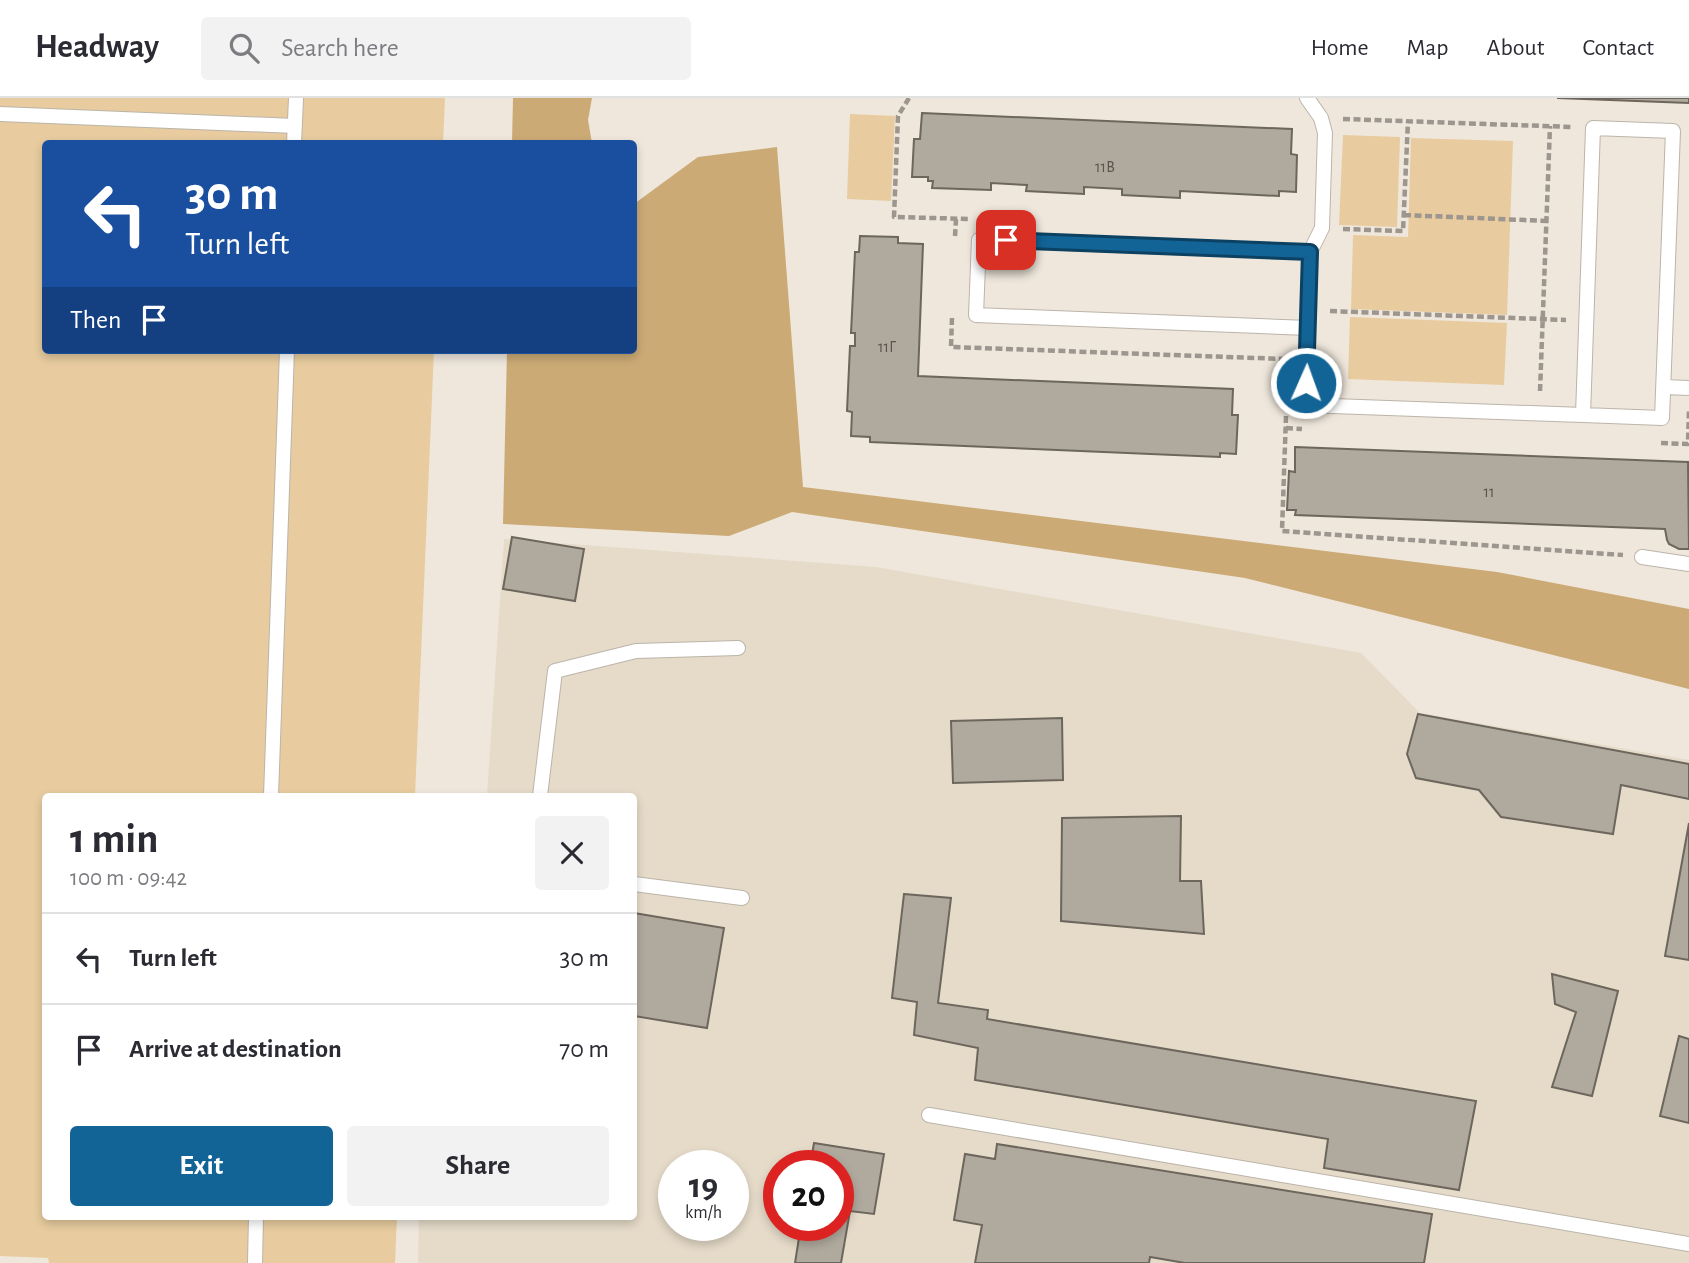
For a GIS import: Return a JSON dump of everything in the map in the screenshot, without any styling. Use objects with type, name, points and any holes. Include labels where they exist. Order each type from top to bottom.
[{"type":"lane","points":[[294,140],[296,98]]},
{"type":"lane","points":[[1307,98],[1321,118],[1325,133],[1322,228],[1310,252],[1305,405],[1662,418],[1673,131],[1593,128],[1583,415]]},
{"type":"lane","points":[[0,114],[295,126]]},
{"type":"lane","points":[[1308,328],[976,315],[976,303],[979,240],[1310,252]]},
{"type":"lane","points":[[271,793],[287,354]]},
{"type":"lane","points":[[1664,387],[1689,388]]},
{"type":"lane","points":[[1642,557],[1689,564]]},
{"type":"lane","points":[[540,793],[555,671],[636,652],[738,648]]},
{"type":"lane","points":[[637,884],[742,898]]},
{"type":"lane","points":[[929,1115],[1689,1244]]},
{"type":"lane","points":[[255,1263],[257,1220]]},
{"type":"path","points":[[909,98],[898,116],[894,217],[984,220]]},
{"type":"path","points":[[1321,118],[1593,128]]},
{"type":"path","points":[[1322,228],[1404,231],[1408,121]]},
{"type":"path","points":[[1539,413],[1550,127]]},
{"type":"path","points":[[1404,215],[1546,221]]},
{"type":"path","points":[[1308,310],[1586,320]]},
{"type":"path","points":[[1286,414],[1282,531],[1642,557]]},
{"type":"shaded area","points":[[0,98],[445,98],[443,140],[42,140],[42,354],[434,354],[415,793],[42,793],[42,1220],[397,1220],[395,1263],[49,1263],[48,1258],[0,1256]]},
{"type":"shaded area","points":[[513,98],[592,98],[588,120],[591,140],[512,140]]},
{"type":"shaded area","points":[[850,114],[895,116],[891,201],[847,199]]},
{"type":"shaded area","points":[[1343,135],[1400,137],[1397,227],[1339,225]]},
{"type":"shaded area","points":[[1411,138],[1513,141],[1507,315],[1351,309],[1353,235],[1408,237]]},
{"type":"shaded area","points":[[777,147],[803,487],[1497,572],[1689,609],[1689,689],[1245,578],[792,512],[729,536],[503,524],[507,354],[637,354],[637,202],[698,157]]},
{"type":"shaded area","points":[[1350,317],[1507,323],[1504,385],[1348,379]]},
{"type":"shaded area","points":[[504,539],[876,567],[1361,653],[1420,713],[1689,760],[1689,1263],[418,1263],[419,1220],[637,1220],[637,793],[487,793]]},
{"type":"building","points":[[1557,98],[1689,98],[1689,103]]},
{"type":"building","points":[[922,113],[1292,129],[1291,154],[1297,155],[1296,192],[1279,191],[1279,196],[1180,191],[1180,198],[1122,195],[1122,189],[1084,187],[1084,194],[1026,191],[1027,185],[991,183],[991,190],[932,188],[933,181],[928,181],[928,177],[912,177],[914,139],[920,139]]},
{"type":"building","points":[[860,236],[898,237],[898,243],[923,244],[918,376],[1233,389],[1232,415],[1238,415],[1236,454],[1220,453],[1220,457],[870,442],[870,437],[851,436],[852,412],[847,411],[850,346],[855,346],[855,333],[851,333],[855,252],[859,252]]},
{"type":"building","points":[[1295,447],[1688,462],[1689,549],[1679,549],[1669,544],[1665,529],[1295,515],[1296,510],[1287,510],[1289,471],[1295,472]]},
{"type":"building","points":[[512,537],[584,549],[575,601],[503,589]]},
{"type":"building","points":[[1418,714],[1689,764],[1689,799],[1621,785],[1613,834],[1501,817],[1479,790],[1416,778],[1407,754]]},
{"type":"building","points":[[1062,718],[1063,780],[953,783],[951,721]]},
{"type":"building","points":[[1181,816],[1180,881],[1201,881],[1204,934],[1061,921],[1062,818]]},
{"type":"building","points":[[1689,823],[1689,960],[1665,956]]},
{"type":"building","points":[[904,894],[951,898],[938,1003],[988,1010],[987,1019],[1476,1101],[1459,1190],[1324,1168],[1328,1139],[975,1080],[978,1048],[914,1035],[917,1002],[892,998]]},
{"type":"building","points":[[637,914],[724,928],[707,1028],[637,1016]]},
{"type":"building","points":[[1552,974],[1618,991],[1592,1096],[1552,1087],[1576,1012],[1555,1004]]},
{"type":"building","points":[[1679,1036],[1689,1039],[1689,1123],[1660,1116]]},
{"type":"building","points":[[814,1143],[884,1154],[874,1214],[854,1212],[854,1150],[813,1150]]},
{"type":"building","points":[[997,1144],[1432,1214],[1424,1263],[1185,1263],[1150,1257],[1149,1263],[975,1263],[982,1225],[954,1220],[965,1154],[995,1159]]},
{"type":"building","points":[[798,1241],[845,1241],[841,1263],[795,1263]]},
{"type":"route","points":[[1006,240],[1310,252],[1306,383]]}]
